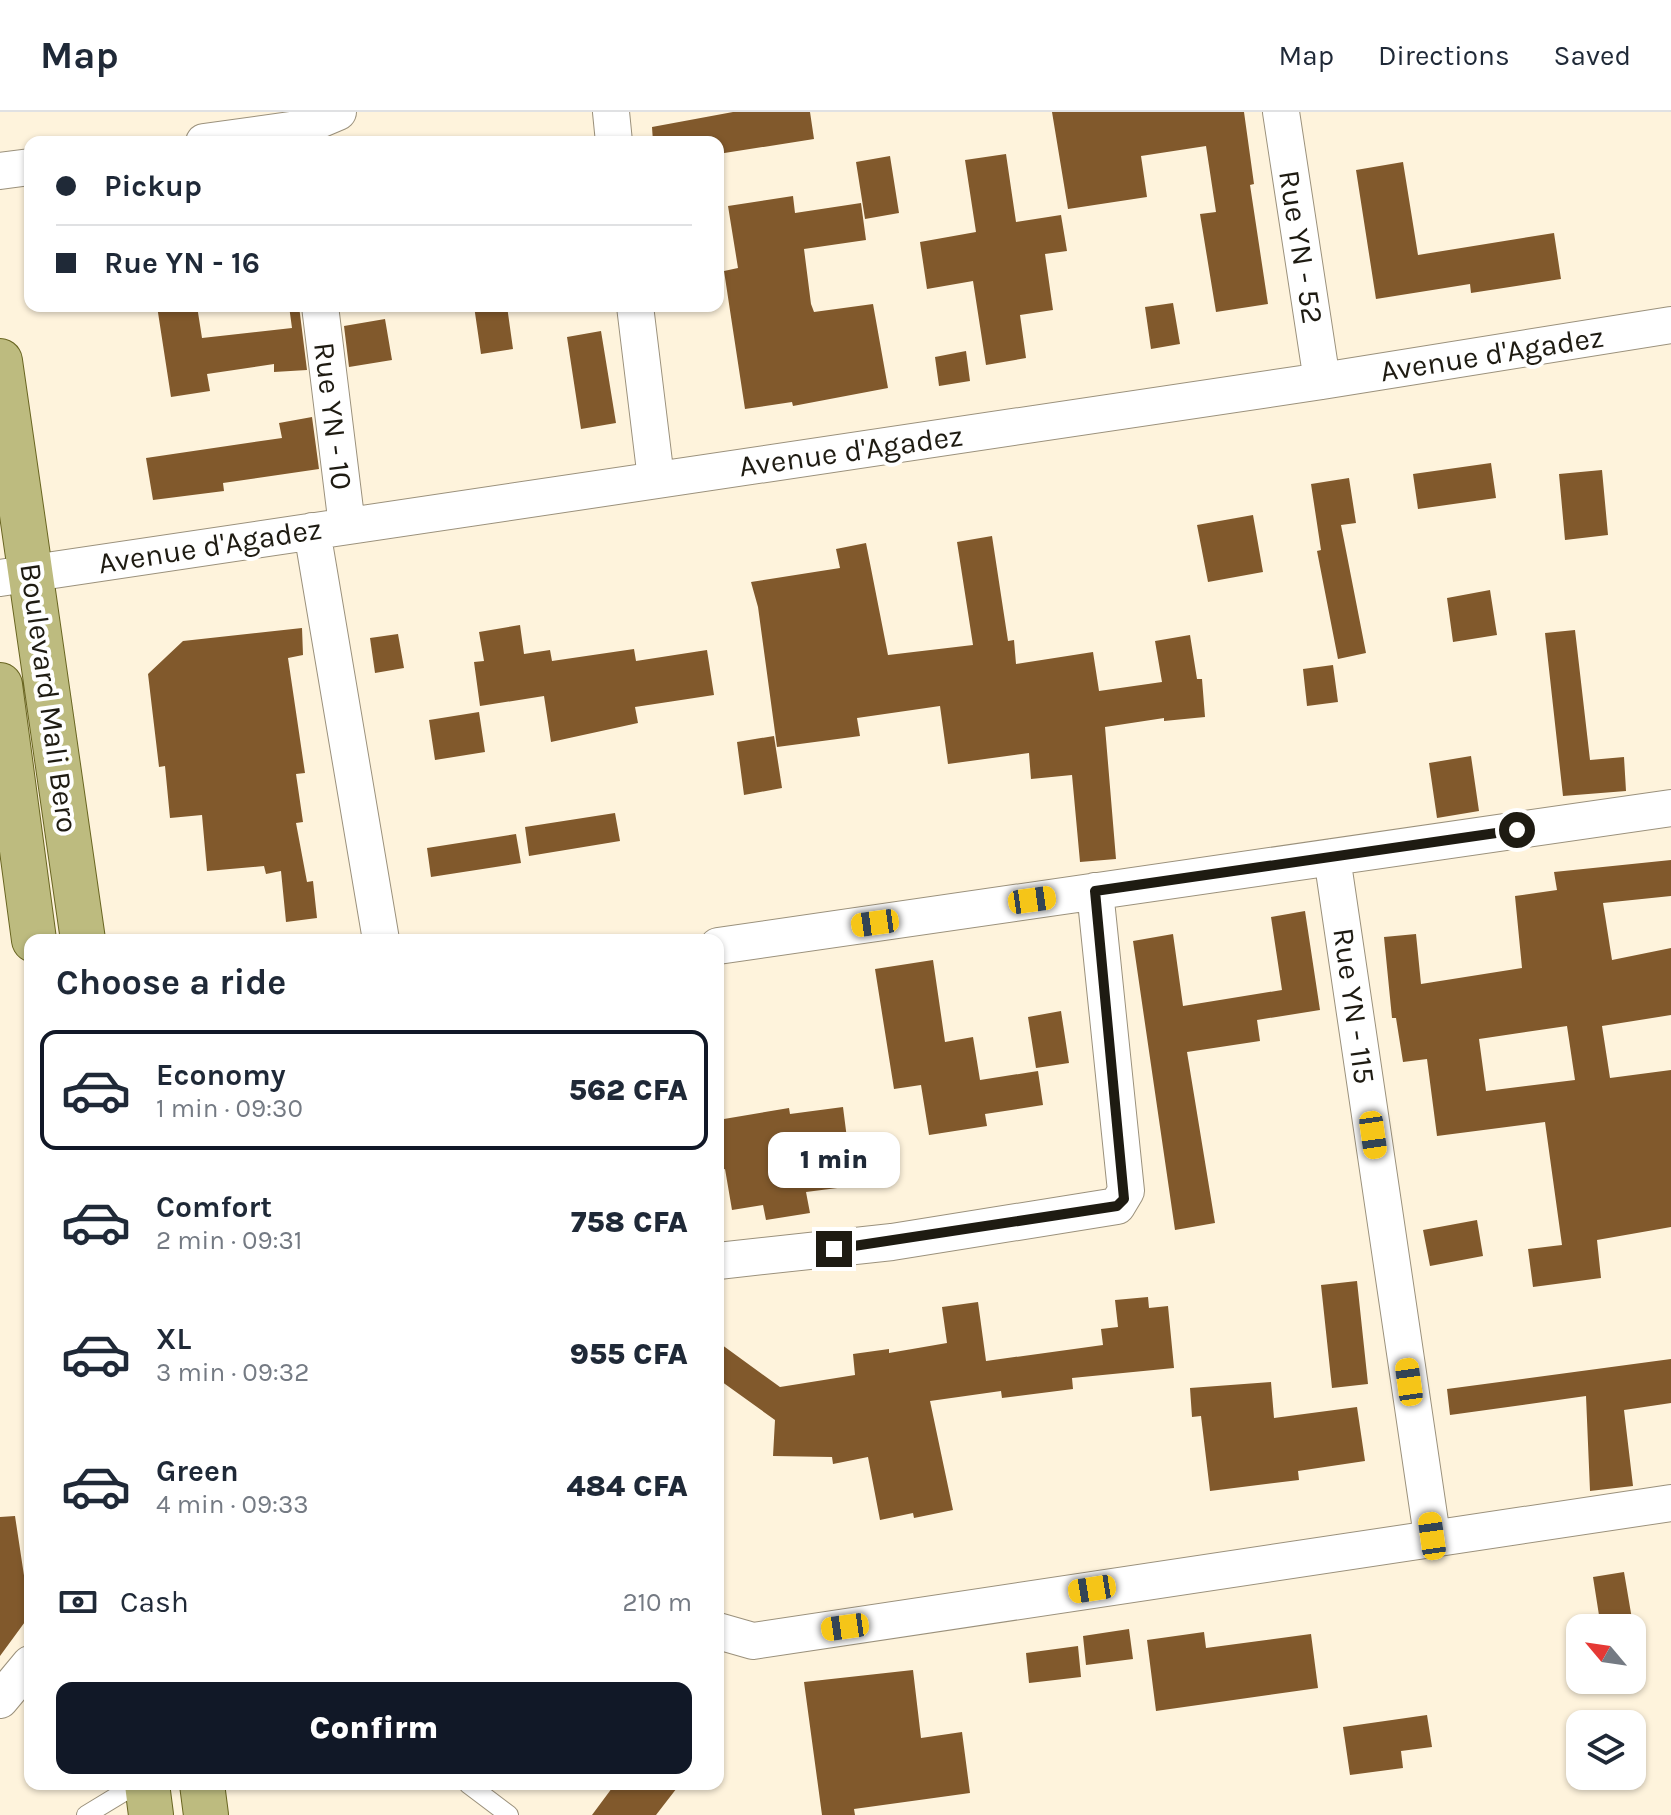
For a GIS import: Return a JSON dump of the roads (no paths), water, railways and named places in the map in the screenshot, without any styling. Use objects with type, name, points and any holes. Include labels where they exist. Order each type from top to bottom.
[{"type":"main road","name":"Boulevard Mali Bero","points":[[0,361],[16,576],[82,934]]},
{"type":"main road","name":"Boulevard Mali Bero","points":[[0,685],[33,934]]},
{"type":"main road","points":[[148,1790],[151,1815]]},
{"type":"main road","points":[[203,1790],[206,1815]]},
{"type":"street","points":[[244,136],[297,128],[338,112]]},
{"type":"street","points":[[611,112],[613,136]]},
{"type":"street","name":"Rue YN - 52","points":[[1281,112],[1322,381]]},
{"type":"street","points":[[0,171],[24,168]]},
{"type":"street","name":"Rue YN - 10","points":[[320,312],[330,528],[380,934]]},
{"type":"street","points":[[636,312],[656,479]]},
{"type":"street","name":"Avenue d'Agadez","points":[[16,576],[1322,381],[1671,325]]},
{"type":"street","points":[[724,945],[1671,808]]},
{"type":"street","name":"Rue YN - 115","points":[[1332,857],[1432,1536]]},
{"type":"street","points":[[724,1260],[892,1242],[1117,1206],[1126,1191],[1095,891]]},
{"type":"street","points":[[724,1633],[753,1641],[1432,1536],[1671,1503]]},
{"type":"street","points":[[0,1700],[24,1671]]},
{"type":"lane","points":[[86,1815],[127,1790]]},
{"type":"lane","points":[[476,1790],[509,1815]]}]
